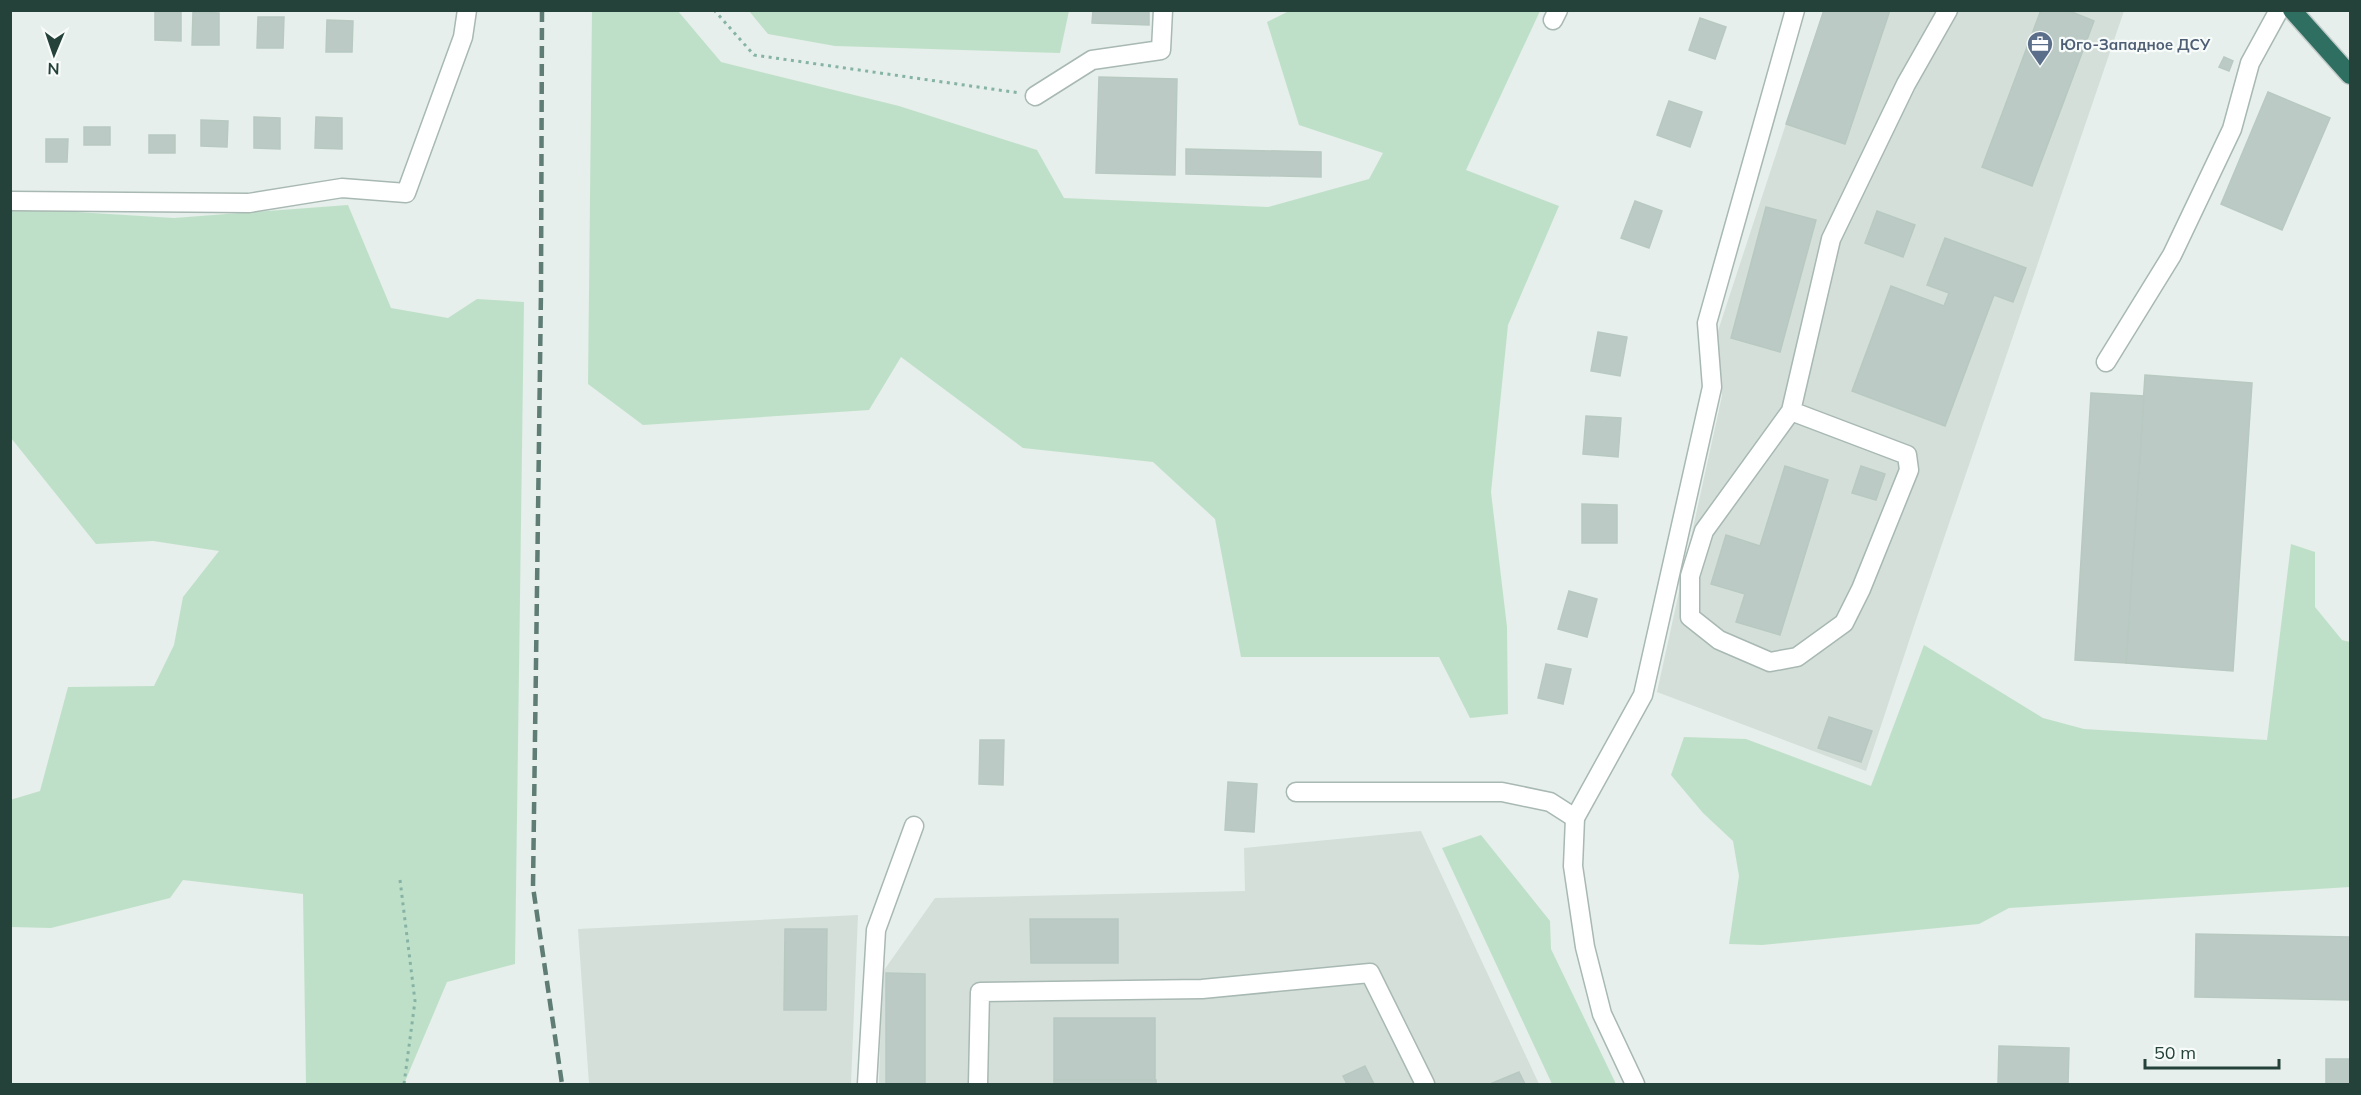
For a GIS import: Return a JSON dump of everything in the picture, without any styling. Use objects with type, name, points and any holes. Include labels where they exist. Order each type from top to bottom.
[{"type":"highway","points":[[2292,10],[2350,75]]},
{"type":"street","points":[[10,201],[249,203],[342,188],[406,193],[463,37],[467,10]]},
{"type":"street","points":[[1035,96],[1092,60],[1161,50],[1163,10]]},
{"type":"street","points":[[1635,1084],[1602,1014],[1585,947],[1574,866],[1575,818],[1643,695],[1712,387],[1707,324],[1795,10]]},
{"type":"street","points":[[1791,411],[1907,455],[1909,470],[1861,589],[1844,623],[1797,657],[1770,662],[1719,640],[1690,617],[1690,576],[1704,531],[1791,411],[1831,239],[1906,84],[1948,10]]},
{"type":"street","points":[[2106,362],[2172,255],[2232,129],[2250,63],[2280,10]]},
{"type":"street","points":[[1296,792],[1502,792],[1550,802],[1575,818]]},
{"type":"street","points":[[867,1084],[876,930],[914,826]]},
{"type":"street","points":[[978,1084],[980,992],[1202,989],[1370,973],[1425,1084]]},
{"type":"path","points":[[714,10],[754,55],[1035,96]]},
{"type":"path","points":[[400,880],[415,1001],[404,1084]]},
{"type":"shaded area","name":"Юго-Западное ДСУ","points":[[1823,11],[2124,11],[1866,771],[1657,692],[1722,396],[1715,340]]},
{"type":"shaded area","points":[[1421,831],[1539,1084],[879,1084],[882,973],[935,898],[1245,891],[1244,848]]},
{"type":"shaded area","points":[[858,915],[851,1084],[589,1084],[578,929]]},
{"type":"green space","points":[[1291,10],[1540,11],[1466,170],[1559,206],[1508,325],[1491,492],[1507,627],[1508,714],[1470,718],[1439,657],[1241,657],[1215,519],[1153,462],[1023,448],[901,357],[869,410],[643,425],[588,384],[592,11],[678,11],[721,62],[899,106],[1037,150],[1064,198],[1268,207],[1369,179],[1383,153],[1299,125],[1267,22]]},
{"type":"green space","points":[[749,11],[1069,11],[1060,53],[835,46],[768,34]]},
{"type":"green space","points":[[348,205],[391,308],[448,318],[477,299],[524,302],[515,964],[447,982],[404,1084],[306,1084],[303,894],[183,880],[170,898],[51,928],[11,927],[10,800],[40,791],[68,687],[154,686],[174,645],[183,597],[219,551],[153,541],[96,544],[11,438],[11,208],[174,218]]},
{"type":"green space","points":[[2291,544],[2315,552],[2315,607],[2342,640],[2350,642],[2350,887],[2009,908],[1979,924],[1762,945],[1729,944],[1739,876],[1733,841],[1703,813],[1671,775],[1684,737],[1746,739],[1871,786],[1924,645],[2043,718],[2084,729],[2267,740]]},
{"type":"green space","points":[[1481,835],[1550,921],[1551,949],[1616,1084],[1552,1084],[1442,848]]},
{"type":"building","points":[[155,10],[181,10],[181,41],[155,40]]},
{"type":"building","points":[[1093,10],[1149,10],[1149,25],[1092,23]]},
{"type":"building","points":[[1824,10],[1890,10],[1845,144],[1786,124]]},
{"type":"building","points":[[2041,10],[2067,10],[2094,21],[2032,186],[1982,167]]},
{"type":"building","points":[[193,12],[219,13],[219,45],[192,45]]},
{"type":"building","points":[[258,17],[284,17],[283,48],[257,48]]},
{"type":"building","points":[[1700,18],[1726,27],[1715,59],[1689,50]]},
{"type":"building","points":[[327,20],[353,21],[352,52],[326,52]]},
{"type":"building","points":[[2224,57],[2233,61],[2229,71],[2219,67]]},
{"type":"building","points":[[1099,77],[1177,79],[1175,175],[1096,173]]},
{"type":"building","points":[[2268,92],[2330,118],[2282,230],[2221,204]]},
{"type":"building","points":[[1669,101],[1702,112],[1690,147],[1657,135]]},
{"type":"building","points":[[254,117],[280,118],[280,149],[254,148]]},
{"type":"building","points":[[316,117],[342,118],[342,149],[315,148]]},
{"type":"building","points":[[201,120],[228,121],[227,147],[201,146]]},
{"type":"building","points":[[84,127],[110,127],[110,145],[84,145]]},
{"type":"building","points":[[149,135],[175,135],[175,153],[149,153]]},
{"type":"building","points":[[46,139],[68,139],[67,162],[46,162]]},
{"type":"building","points":[[1186,149],[1321,152],[1321,177],[1186,174]]},
{"type":"building","points":[[1635,201],[1662,211],[1649,248],[1621,238]]},
{"type":"building","points":[[1766,207],[1816,220],[1780,352],[1731,338]]},
{"type":"building","points":[[1877,211],[1915,225],[1903,257],[1865,243]]},
{"type":"building","points":[[1945,238],[2026,268],[2013,302],[1994,295],[1945,426],[1852,391],[1891,286],[1944,306],[1949,293],[1927,285]]},
{"type":"building","points":[[1598,332],[1627,337],[1620,376],[1591,371]]},
{"type":"building","points":[[2145,375],[2252,383],[2233,671],[2126,663]]},
{"type":"building","points":[[2091,393],[2144,396],[2126,663],[2075,660]]},
{"type":"building","points":[[1586,416],[1621,418],[1618,457],[1583,454]]},
{"type":"building","points":[[1785,466],[1828,480],[1780,635],[1736,622],[1745,594],[1711,584],[1726,535],[1760,546]]},
{"type":"building","points":[[1861,466],[1885,474],[1876,500],[1852,493]]},
{"type":"building","points":[[1582,504],[1617,505],[1617,543],[1582,543]]},
{"type":"building","points":[[1569,591],[1597,599],[1587,637],[1558,629]]},
{"type":"building","points":[[1546,664],[1571,669],[1563,704],[1538,698]]},
{"type":"building","points":[[1829,717],[1872,731],[1861,762],[1818,748]]},
{"type":"building","points":[[980,740],[1004,740],[1003,785],[979,784]]},
{"type":"building","points":[[1228,782],[1257,784],[1254,832],[1225,830]]},
{"type":"building","points":[[1030,919],[1118,919],[1118,963],[1031,963]]},
{"type":"building","points":[[785,929],[827,929],[826,1010],[784,1010]]},
{"type":"building","points":[[2196,934],[2350,937],[2350,1000],[2195,997]]},
{"type":"building","points":[[886,973],[925,974],[925,1084],[886,1084]]},
{"type":"building","points":[[1054,1018],[1155,1018],[1155,1080],[1054,1080]]},
{"type":"building","points":[[1999,1046],[2069,1048],[2068,1084],[1998,1084]]},
{"type":"building","points":[[2326,1059],[2350,1059],[2350,1084],[2326,1084]]},
{"type":"building","points":[[1365,1066],[1374,1084],[1347,1084],[1343,1076]]},
{"type":"building","points":[[1519,1072],[1525,1084],[1490,1084]]},
{"type":"building","points":[[1054,1080],[1156,1080],[1156,1084],[1054,1084]]},
{"type":"railway","points":[[542,10],[541,291],[533,887],[562,1084]]},
{"type":"place","name":"Юго-Западное ДСУ","points":[[2040,67]]}]
